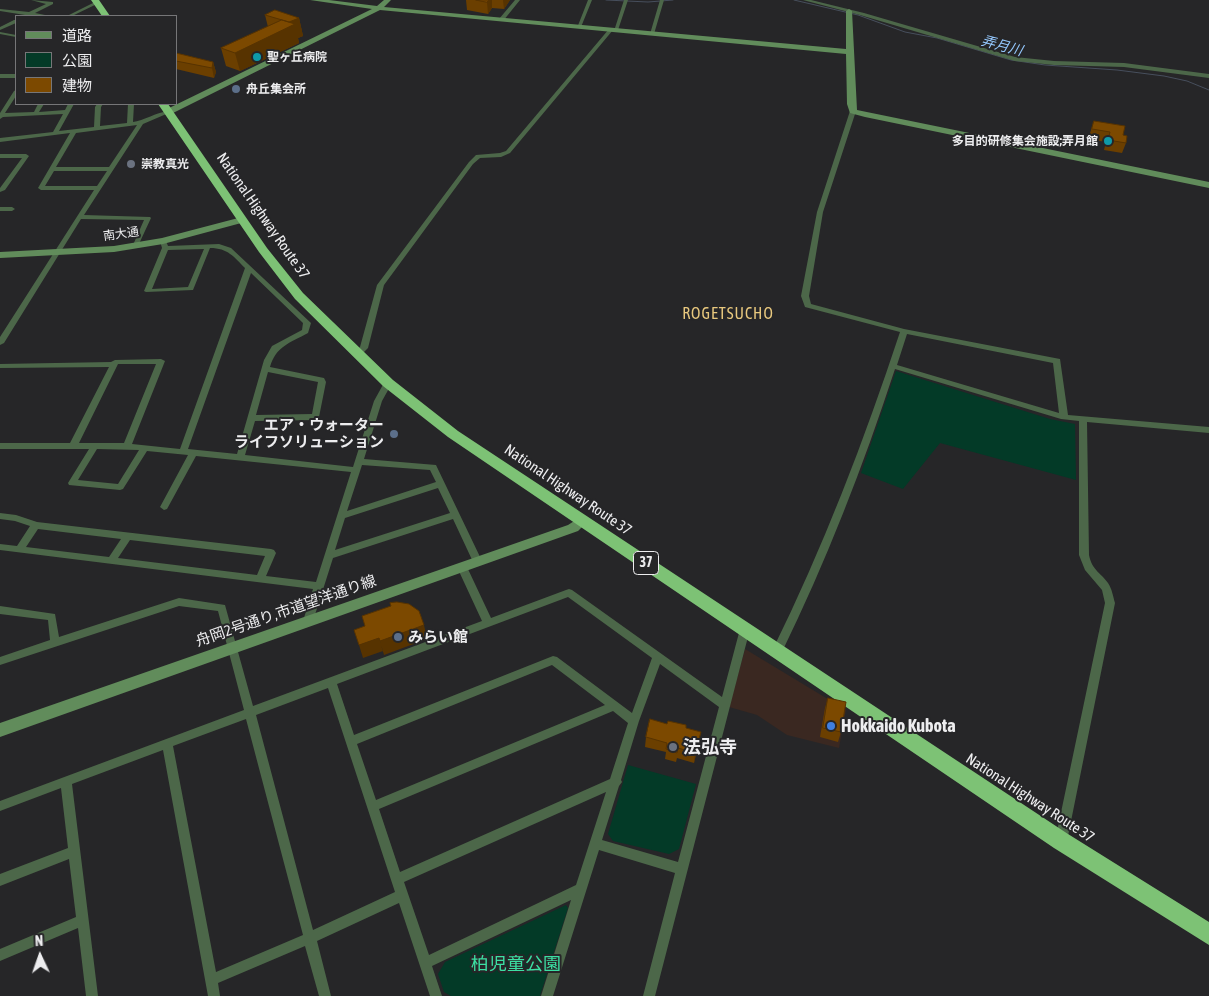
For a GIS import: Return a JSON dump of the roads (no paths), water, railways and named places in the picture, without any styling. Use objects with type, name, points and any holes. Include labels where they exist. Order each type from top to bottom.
[{"type":"highway","points":[[96,1],[105,15]]},
{"type":"highway","name":"National Highway Route 37","points":[[166,108],[262,250],[299,296],[388,383],[453,434],[582,521],[1061,840],[1209,934]]},
{"type":"street","points":[[0,10],[28,15],[51,3],[33,0]]},
{"type":"street","points":[[313,0],[502,20],[850,52]]},
{"type":"street","points":[[178,102],[380,8],[388,0]]},
{"type":"street","points":[[502,20],[518,0]]},
{"type":"street","points":[[579,27],[590,0]]},
{"type":"street","points":[[805,0],[847,10],[1015,59],[1054,64],[1124,65],[1209,76]]},
{"type":"street","points":[[844,0],[847,10],[851,104],[853,111],[820,212],[805,296],[806,302],[808,305],[818,308],[904,331],[1057,361],[1064,418]]},
{"type":"street","points":[[71,15],[96,1]]},
{"type":"street","points":[[357,354],[364,348],[380,285],[471,163],[478,156],[501,155],[508,152],[614,30],[626,1]]},
{"type":"street","points":[[652,34],[661,1]]},
{"type":"street","points":[[1,28],[15,21]]},
{"type":"street","points":[[0,33],[15,36]]},
{"type":"street","points":[[0,76],[15,76]]},
{"type":"street","points":[[1,116],[15,94]]},
{"type":"street","points":[[35,114],[40,105]]},
{"type":"street","points":[[55,133],[70,105]]},
{"type":"street","points":[[96,128],[99,105]]},
{"type":"street","points":[[130,124],[131,105]]},
{"type":"street","points":[[0,147],[3,139],[141,123],[166,108]]},
{"type":"street","points":[[853,111],[1209,185]]},
{"type":"street","points":[[1,116],[66,112]]},
{"type":"street","points":[[0,344],[56,253],[141,123]]},
{"type":"street","points":[[74,131],[41,188],[98,188]]},
{"type":"street","points":[[0,156],[26,156],[4,190],[0,190]]},
{"type":"street","points":[[52,168],[111,169]]},
{"type":"street","points":[[0,209],[12,209]]},
{"type":"street","points":[[80,217],[148,218],[136,245]]},
{"type":"street","name":"南大通","points":[[0,255],[56,253],[164,244],[242,220]]},
{"type":"street","points":[[208,246],[191,289],[148,291],[164,244],[220,246],[229,249],[307,323],[305,331],[275,348],[266,369],[240,458]]},
{"type":"street","points":[[183,452],[249,268]]},
{"type":"street","points":[[777,651],[803,600],[823,552],[893,366],[904,331]]},
{"type":"street","points":[[0,366],[114,364],[115,362],[162,360],[127,446]]},
{"type":"street","points":[[74,446],[114,364]]},
{"type":"street","points":[[893,366],[1064,418],[1209,430]]},
{"type":"street","points":[[252,418],[315,417],[321,380],[266,369]]},
{"type":"street","points":[[308,621],[378,401],[388,383]]},
{"type":"street","points":[[1061,840],[1110,603],[1109,593],[1105,584],[1088,567],[1084,555],[1083,420]]},
{"type":"street","points":[[0,446],[127,446],[240,458],[358,466],[433,468],[477,561]]},
{"type":"street","points":[[95,446],[72,483],[120,487],[146,448]]},
{"type":"street","points":[[164,507],[194,453]]},
{"type":"street","points":[[342,516],[440,484]]},
{"type":"street","points":[[329,556],[455,515]]},
{"type":"street","points":[[0,516],[16,518],[36,525],[128,534],[271,552],[260,579]]},
{"type":"street","name":"舟岡2号通り,市道望洋通り線","points":[[0,730],[573,528],[582,521]]},
{"type":"street","points":[[20,549],[36,525]]},
{"type":"street","points":[[112,560],[128,534]]},
{"type":"street","points":[[0,546],[319,586]]},
{"type":"street","points":[[462,567],[488,623]]},
{"type":"street","points":[[0,806],[569,593],[724,704]]},
{"type":"street","points":[[0,661],[179,602],[222,608],[234,647],[325,996]]},
{"type":"street","points":[[0,610],[52,617],[55,643]]},
{"type":"street","points":[[649,996],[745,629]]},
{"type":"street","points":[[546,996],[634,721],[658,657]]},
{"type":"street","points":[[352,741],[553,660],[634,721]]},
{"type":"street","points":[[331,683],[374,806],[436,996]]},
{"type":"street","points":[[374,806],[613,706]]},
{"type":"street","points":[[167,744],[214,996]]},
{"type":"street","points":[[66,782],[92,996]]},
{"type":"street","points":[[398,879],[616,782]]},
{"type":"street","points":[[596,844],[681,869]]},
{"type":"street","points":[[0,880],[75,851]]},
{"type":"street","points":[[426,963],[580,889]]},
{"type":"street","points":[[210,980],[310,938],[402,895]]},
{"type":"street","points":[[0,955],[83,920]]},
{"type":"waterway","name":"弄月川","points":[[606,0],[648,2],[673,0]]},
{"type":"waterway","name":"弄月川","points":[[794,0],[858,15],[905,32],[937,38],[1011,60],[1164,76],[1187,81],[1209,90]]},
{"type":"place","name":"聖ヶ丘病院","points":[[257,57]]},
{"type":"place","name":"舟丘集会所","points":[[236,89]]},
{"type":"place","name":"多目的研修集会施設;弄月館","points":[[1108,141]]},
{"type":"place","name":"崇教真光","points":[[131,164]]},
{"type":"place","name":"エア・ウォーター ライフソリューション","points":[[394,434]]},
{"type":"place","name":"みらい館","points":[[398,637]]},
{"type":"place","name":"Hokkaido Kubota","points":[[831,726]]},
{"type":"place","name":"法弘寺","points":[[673,747]]},
{"type":"district","name":"ROGETSUCHO","points":[[728,314]]},
{"type":"park label","name":"柏児童公園","points":[[516,964]]}]
